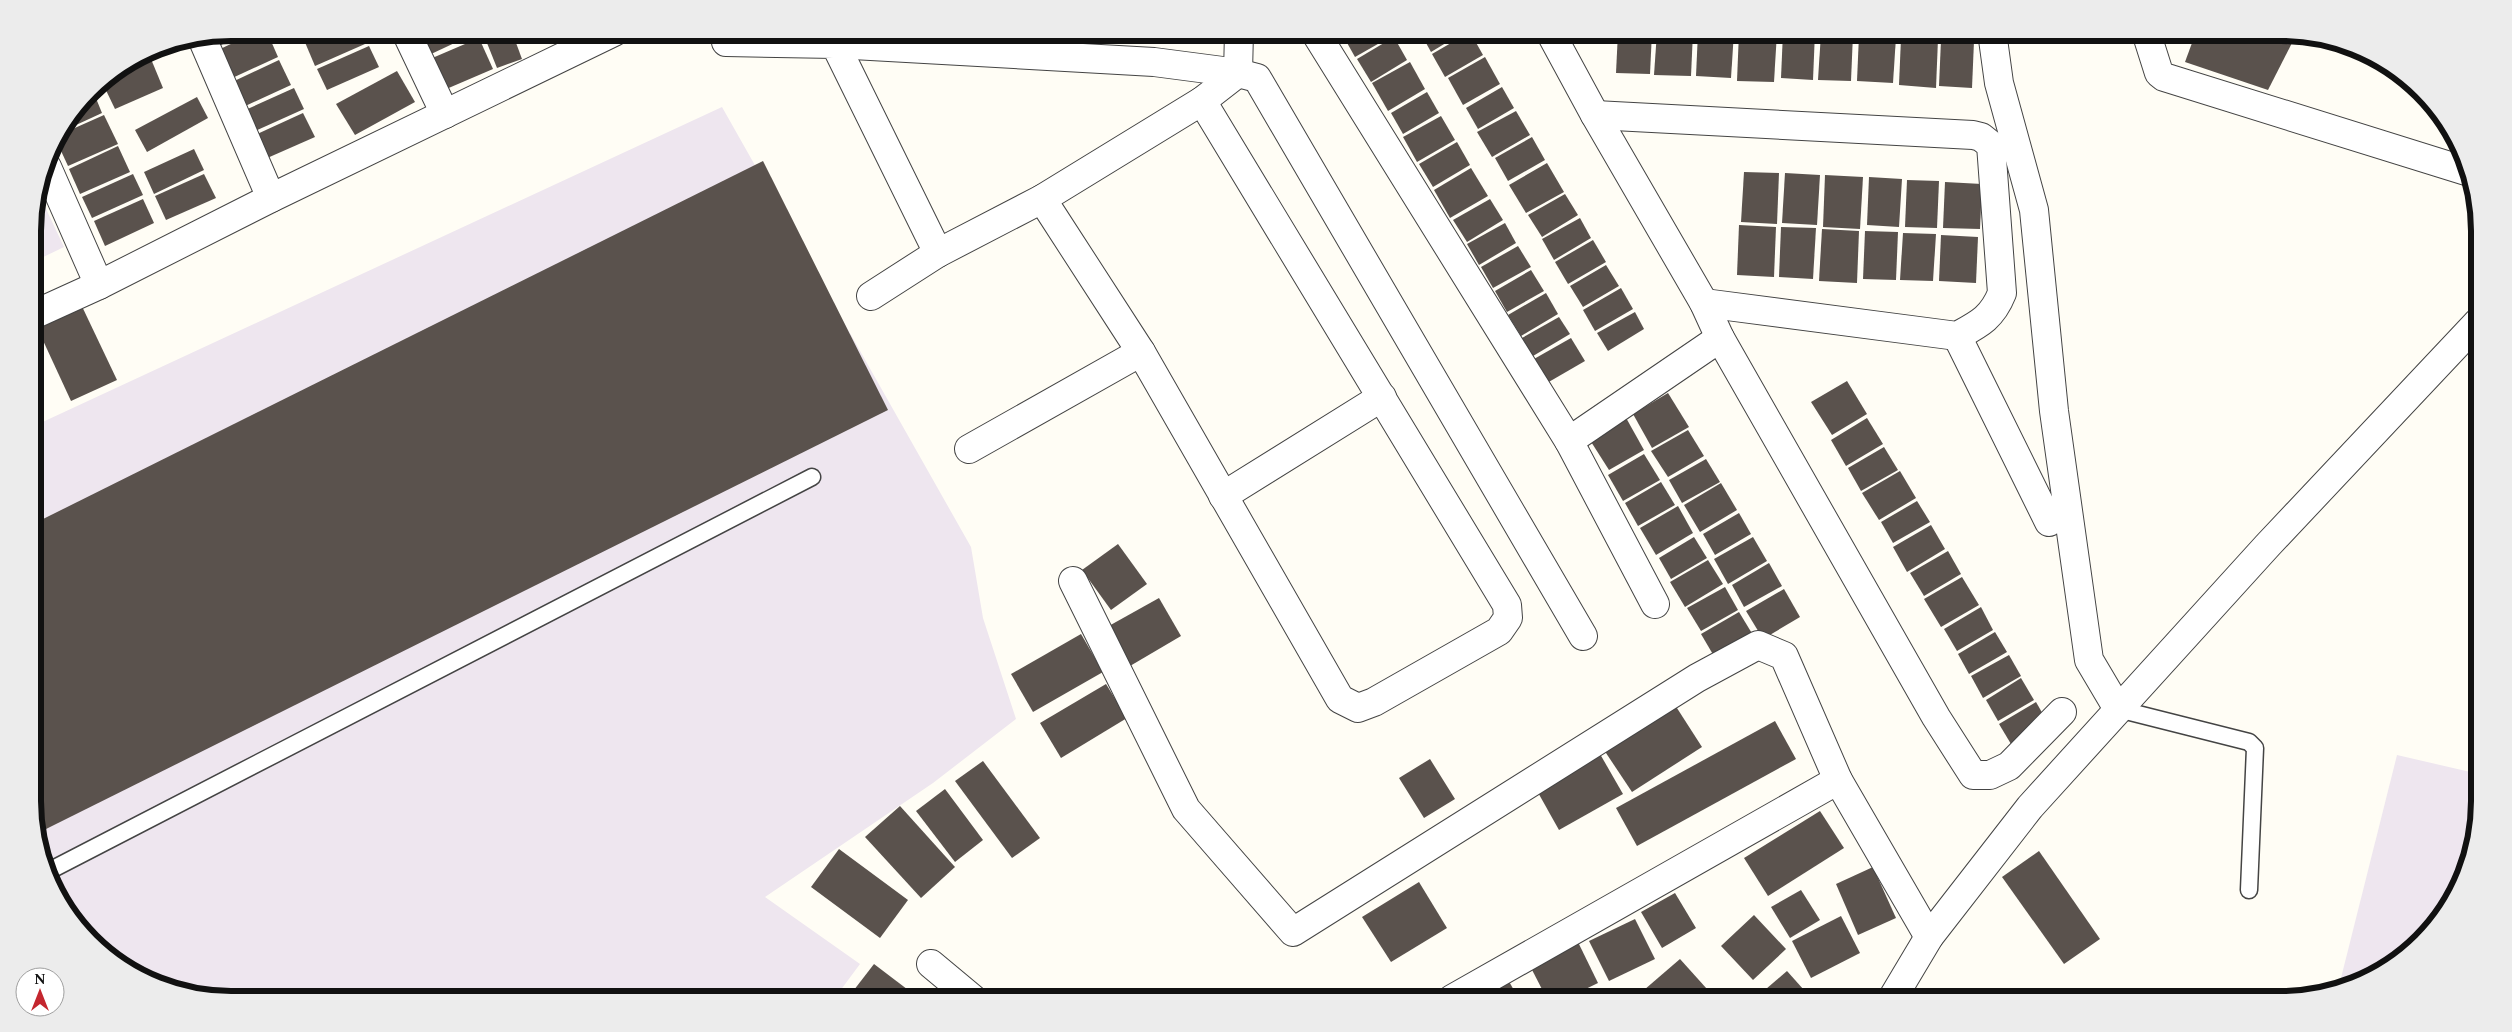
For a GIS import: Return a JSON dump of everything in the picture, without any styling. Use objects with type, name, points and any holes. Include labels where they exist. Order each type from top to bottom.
[{"type":"street","points":[[410,41],[446,114]]},
{"type":"street","points":[[41,312],[100,285],[271,198],[596,41]]},
{"type":"street","points":[[1238,74],[1239,41]]},
{"type":"street","points":[[1321,41],[1569,441],[1655,604]]},
{"type":"street","points":[[1555,41],[1595,115],[1704,302],[1720,338],[1936,717],[1973,775],[1990,775],[2009,766],[2062,712]]},
{"type":"street","points":[[1993,41],[1999,83],[2034,210],[2054,412],[2089,660],[2118,709]]},
{"type":"street","points":[[2149,41],[2159,73],[2164,77],[2461,169]]},
{"type":"street","points":[[726,42],[835,44],[975,42],[1154,62],[1257,78],[1583,636]]},
{"type":"street","points":[[204,43],[271,198]]},
{"type":"street","points":[[835,44],[938,253]]},
{"type":"street","points":[[871,296],[938,253],[1042,199],[1202,101],[1238,74]]},
{"type":"street","points":[[1042,199],[1141,352],[1340,699],[1358,708],[1374,702],[1499,631],[1508,618],[1507,605],[1202,101]]},
{"type":"street","points":[[1595,115],[1981,137],[1991,145],[2002,293],[1997,308],[1990,317],[1957,336],[1704,302]]},
{"type":"street","points":[[50,174],[100,285]]},
{"type":"street","points":[[1897,991],[1929,937],[2030,807],[2260,553],[2471,329]]},
{"type":"street","points":[[1957,336],[2049,522]]},
{"type":"street","points":[[1569,441],[1720,338]]},
{"type":"street","points":[[969,449],[1141,352]]},
{"type":"street","points":[[1223,496],[1382,397]]},
{"type":"street","points":[[1073,581],[1186,809],[1293,932],[1689,683],[1758,645],[1784,656],[1838,780],[1929,937]]},
{"type":"street","points":[[1466,991],[1838,780]]},
{"type":"street","points":[[931,964],[963,991]]},
{"type":"lane","points":[[54,869],[812,477]]},
{"type":"lane","points":[[2118,709],[2249,742],[2255,748],[2248,890]]},
{"type":"shaded area","points":[[722,107],[971,547],[983,618],[1016,719],[933,783],[765,897],[860,964],[840,991],[231,991],[206,989],[170,981],[126,959],[106,944],[88,926],[73,906],[61,885],[51,862],[45,838],[41,801],[41,423]]},
{"type":"shaded area","points":[[43,203],[64,247],[41,258]]},
{"type":"shaded area","points":[[2397,755],[2471,772],[2471,801],[2467,838],[2461,862],[2439,906],[2424,926],[2396,952],[2365,971],[2340,981]]},
{"type":"building","points":[[229,41],[214,48],[212,43]]},
{"type":"building","points":[[237,41],[271,41],[278,57],[228,80],[216,51]]},
{"type":"building","points":[[304,41],[364,41],[365,44],[315,66]]},
{"type":"building","points":[[422,41],[459,41],[429,55]]},
{"type":"building","points":[[472,41],[480,41],[493,69],[444,90],[430,59]]},
{"type":"building","points":[[486,41],[515,41],[522,59],[497,68]]},
{"type":"building","points":[[1346,41],[1383,41],[1355,57]]},
{"type":"building","points":[[1387,41],[1396,41],[1407,60],[1371,82],[1357,59]]},
{"type":"building","points":[[1425,41],[1449,41],[1431,52]]},
{"type":"building","points":[[1454,41],[1475,41],[1483,55],[1445,77],[1432,54]]},
{"type":"building","points":[[1618,41],[1652,41],[1650,74],[1616,73]]},
{"type":"building","points":[[1656,41],[1693,41],[1691,76],[1654,75]]},
{"type":"building","points":[[1698,41],[1733,41],[1731,78],[1696,76]]},
{"type":"building","points":[[1739,41],[1776,41],[1774,82],[1737,81]]},
{"type":"building","points":[[1783,41],[1815,41],[1813,80],[1781,78]]},
{"type":"building","points":[[1820,41],[1853,41],[1851,81],[1818,80]]},
{"type":"building","points":[[1859,41],[1896,41],[1893,83],[1857,81]]},
{"type":"building","points":[[1901,41],[1938,41],[1936,88],[1899,85]]},
{"type":"building","points":[[1941,41],[1974,41],[1972,88],[1939,86]]},
{"type":"building","points":[[2193,41],[2292,42],[2268,90],[2185,62]]},
{"type":"building","points":[[369,46],[379,67],[327,90],[317,69]]},
{"type":"building","points":[[1485,57],[1500,84],[1463,105],[1448,78]]},
{"type":"building","points":[[151,59],[163,88],[115,109],[105,89],[126,73]]},
{"type":"building","points":[[279,60],[291,85],[241,108],[230,83]]},
{"type":"building","points":[[1410,62],[1425,89],[1388,111],[1372,83]]},
{"type":"building","points":[[397,71],[415,102],[355,135],[336,104]]},
{"type":"building","points":[[1502,87],[1514,108],[1478,129],[1466,108]]},
{"type":"building","points":[[294,88],[304,109],[253,132],[243,111]]},
{"type":"building","points":[[1427,92],[1439,113],[1403,134],[1391,113]]},
{"type":"building","points":[[197,97],[208,118],[147,152],[135,130]]},
{"type":"building","points":[[96,98],[102,113],[73,127]]},
{"type":"building","points":[[1516,111],[1530,135],[1492,157],[1477,132]]},
{"type":"building","points":[[303,113],[315,137],[265,159],[255,135]]},
{"type":"building","points":[[104,115],[118,144],[68,166],[60,149],[71,130]]},
{"type":"building","points":[[1441,116],[1455,140],[1417,162],[1403,137]]},
{"type":"building","points":[[1532,137],[1545,160],[1508,181],[1495,158]]},
{"type":"building","points":[[1457,142],[1470,165],[1433,187],[1419,164]]},
{"type":"building","points":[[118,146],[130,172],[80,194],[69,169]]},
{"type":"building","points":[[194,149],[204,170],[154,194],[144,172]]},
{"type":"building","points":[[763,161],[888,410],[44,830],[41,801],[41,520]]},
{"type":"building","points":[[1547,163],[1564,192],[1526,213],[1509,185]]},
{"type":"building","points":[[1471,168],[1488,196],[1450,218],[1434,190]]},
{"type":"building","points":[[1744,172],[1779,173],[1777,224],[1741,222]]},
{"type":"building","points":[[1785,173],[1820,175],[1817,225],[1782,223]]},
{"type":"building","points":[[133,174],[143,195],[92,218],[82,197]]},
{"type":"building","points":[[204,174],[216,198],[166,220],[155,196]]},
{"type":"building","points":[[1825,175],[1863,177],[1860,229],[1823,227]]},
{"type":"building","points":[[1869,177],[1902,179],[1899,227],[1867,225]]},
{"type":"building","points":[[1907,180],[1939,181],[1937,228],[1905,227]]},
{"type":"building","points":[[1945,182],[1982,184],[1980,229],[1943,228]]},
{"type":"building","points":[[1565,194],[1578,215],[1542,237],[1528,215]]},
{"type":"building","points":[[143,199],[154,223],[105,246],[94,221]]},
{"type":"building","points":[[1490,199],[1503,220],[1467,242],[1453,220]]},
{"type":"building","points":[[1580,218],[1591,238],[1554,260],[1542,239]]},
{"type":"building","points":[[1505,223],[1516,243],[1479,265],[1467,244]]},
{"type":"building","points":[[1739,225],[1776,227],[1774,277],[1737,275]]},
{"type":"building","points":[[1781,227],[1816,228],[1813,279],[1779,277]]},
{"type":"building","points":[[1822,229],[1859,231],[1857,283],[1819,281]]},
{"type":"building","points":[[1865,231],[1898,232],[1896,280],[1863,279]]},
{"type":"building","points":[[1903,233],[1936,234],[1933,281],[1900,280]]},
{"type":"building","points":[[1941,235],[1978,237],[1976,283],[1939,281]]},
{"type":"building","points":[[1593,240],[1606,262],[1568,284],[1555,262]]},
{"type":"building","points":[[1518,246],[1531,267],[1493,288],[1481,267]]},
{"type":"building","points":[[1606,265],[1619,286],[1583,307],[1570,286]]},
{"type":"building","points":[[1531,270],[1544,291],[1507,312],[1495,291]]},
{"type":"building","points":[[1621,288],[1633,309],[1595,331],[1583,310]]},
{"type":"building","points":[[1546,293],[1558,314],[1521,336],[1508,315]]},
{"type":"building","points":[[78,298],[117,380],[71,401],[41,336],[41,317]]},
{"type":"building","points":[[1635,312],[1644,329],[1608,351],[1597,333]]},
{"type":"building","points":[[1559,317],[1570,334],[1533,356],[1522,338]]},
{"type":"building","points":[[1571,338],[1585,361],[1547,383],[1534,359]]},
{"type":"building","points":[[1847,381],[1867,414],[1832,435],[1811,402]]},
{"type":"building","points":[[1668,393],[1689,427],[1652,448],[1633,414]]},
{"type":"building","points":[[1625,416],[1644,450],[1609,470],[1588,437]]},
{"type":"building","points":[[1867,418],[1883,444],[1846,466],[1831,440]]},
{"type":"building","points":[[1688,430],[1704,456],[1668,477],[1651,451]]},
{"type":"building","points":[[1884,447],[1898,470],[1861,491],[1848,468]]},
{"type":"building","points":[[1644,454],[1660,480],[1623,501],[1608,475]]},
{"type":"building","points":[[1706,459],[1720,482],[1682,503],[1669,480]]},
{"type":"building","points":[[1900,471],[1916,498],[1879,520],[1862,493]]},
{"type":"building","points":[[1661,482],[1675,505],[1638,526],[1625,503]]},
{"type":"building","points":[[1721,483],[1737,510],[1700,532],[1684,505]]},
{"type":"building","points":[[1917,501],[1930,522],[1893,543],[1881,522]]},
{"type":"building","points":[[1678,506],[1693,533],[1656,555],[1640,528]]},
{"type":"building","points":[[1739,513],[1751,534],[1715,555],[1703,534]]},
{"type":"building","points":[[1931,525],[1945,549],[1907,572],[1893,547]]},
{"type":"building","points":[[1694,537],[1707,558],[1671,579],[1659,558]]},
{"type":"building","points":[[1753,537],[1767,561],[1728,584],[1714,559]]},
{"type":"building","points":[[1118,544],[1147,584],[1111,610],[1082,570]]},
{"type":"building","points":[[1948,551],[1961,574],[1924,596],[1910,573]]},
{"type":"building","points":[[1708,560],[1723,584],[1685,607],[1670,582]]},
{"type":"building","points":[[1769,563],[1782,586],[1744,607],[1732,585]]},
{"type":"building","points":[[1962,577],[1979,605],[1941,627],[1924,599]]},
{"type":"building","points":[[1725,587],[1738,610],[1701,631],[1687,608]]},
{"type":"building","points":[[1784,589],[1800,617],[1763,639],[1746,611]]},
{"type":"building","points":[[1159,598],[1181,636],[1130,666],[1107,627]]},
{"type":"building","points":[[1981,607],[1993,630],[1957,651],[1944,629]]},
{"type":"building","points":[[1739,612],[1756,640],[1718,663],[1701,634]]},
{"type":"building","points":[[1995,632],[2007,652],[1969,674],[1958,654]]},
{"type":"building","points":[[1081,634],[1103,672],[1033,712],[1011,674]]},
{"type":"building","points":[[2009,655],[2021,676],[1983,698],[1971,676]]},
{"type":"building","points":[[2021,678],[2034,700],[1998,721],[1986,700]]},
{"type":"building","points":[[1106,684],[1127,718],[1061,758],[1040,723]]},
{"type":"building","points":[[2036,702],[2048,723],[2011,744],[1999,724]]},
{"type":"building","points":[[1675,705],[1702,747],[1632,792],[1604,750]]},
{"type":"building","points":[[1775,721],[1796,759],[1637,846],[1616,808]]},
{"type":"building","points":[[1600,754],[1623,794],[1559,830],[1536,789]]},
{"type":"building","points":[[1430,759],[1455,799],[1424,818],[1399,778]]},
{"type":"building","points":[[983,761],[1040,838],[1012,858],[955,781]]},
{"type":"building","points":[[945,789],[983,840],[955,862],[916,811]]},
{"type":"building","points":[[900,806],[955,867],[921,898],[865,837]]},
{"type":"building","points":[[1820,811],[1844,848],[1768,896],[1744,858]]},
{"type":"building","points":[[839,849],[908,900],[880,938],[811,887]]},
{"type":"building","points":[[2039,851],[2100,939],[2064,964],[2002,877]]},
{"type":"building","points":[[1873,867],[1896,918],[1858,935],[1836,884]]},
{"type":"building","points":[[1419,882],[1447,928],[1391,962],[1362,917]]},
{"type":"building","points":[[1801,890],[1820,920],[1790,938],[1771,907]]},
{"type":"building","points":[[1675,893],[1696,928],[1662,948],[1641,912]]},
{"type":"building","points":[[1754,915],[1786,949],[1753,980],[1721,946]]},
{"type":"building","points":[[1841,916],[1860,953],[1811,978],[1792,941]]},
{"type":"building","points":[[1635,919],[1655,959],[1609,981],[1589,941]]},
{"type":"building","points":[[1576,938],[1598,983],[1582,991],[1543,991],[1528,962]]},
{"type":"building","points":[[1680,959],[1707,989],[1705,991],[1643,991]]},
{"type":"building","points":[[874,964],[909,991],[853,991]]},
{"type":"building","points":[[1787,971],[1805,991],[1764,991]]},
{"type":"building","points":[[1507,978],[1514,991],[1483,991]]}]
